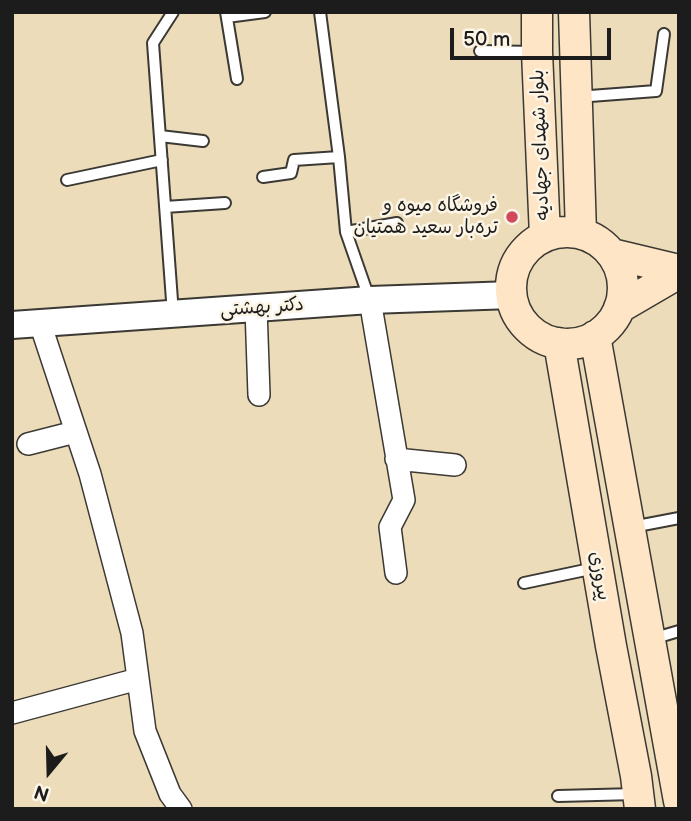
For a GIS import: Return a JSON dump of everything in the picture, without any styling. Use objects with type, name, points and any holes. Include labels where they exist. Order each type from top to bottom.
[{"type":"main road","name":"بلوار شهدای جهادیه","points":[[537,12],[545,236]]},
{"type":"main road","name":"بلوار شهدای جهادیه","points":[[574,12],[581,233]]},
{"type":"main road","points":[[563,232],[581,233],[598,241],[612,254],[621,271],[623,290],[619,308],[610,324],[595,336],[577,343],[559,343],[542,338],[527,327],[517,312],[512,295],[512,277],[518,260],[529,246],[545,236],[563,232]]},
{"type":"main road","points":[[612,254],[679,272]]},
{"type":"main road","points":[[619,308],[679,272]]},
{"type":"main road","name":"پیروزی","points":[[595,336],[679,801]]},
{"type":"main road","name":"پیروزی","points":[[559,343],[639,801]]},
{"type":"street","name":"دکتر بهشتی","points":[[12,325],[370,300],[512,295]]},
{"type":"street","points":[[370,300],[404,500],[390,527],[396,573]]},
{"type":"street","points":[[256,308],[259,395]]},
{"type":"street","points":[[40,323],[90,474],[132,633],[145,731],[170,794],[181,809]]},
{"type":"street","points":[[29,444],[75,432]]},
{"type":"street","points":[[397,459],[455,465]]},
{"type":"street","points":[[12,713],[138,679]]},
{"type":"lane","points":[[173,12],[153,43],[173,314]]},
{"type":"lane","points":[[237,79],[226,15],[265,12]]},
{"type":"lane","points":[[320,12],[346,232],[370,300]]},
{"type":"lane","points":[[577,97],[656,91],[664,34]]},
{"type":"lane","points":[[480,51],[537,52]]},
{"type":"lane","points":[[160,136],[203,141]]},
{"type":"lane","points":[[263,177],[291,173],[294,160],[339,157]]},
{"type":"lane","points":[[68,180],[162,160]]},
{"type":"lane","points":[[165,208],[225,203]]},
{"type":"lane","points":[[346,232],[397,223]]},
{"type":"lane","points":[[629,527],[679,518]]},
{"type":"lane","points":[[524,583],[598,568]]},
{"type":"lane","points":[[649,640],[679,631]]},
{"type":"lane","points":[[558,796],[639,801]]},
{"type":"place","name":"فروشگاه میوه و تره‌بار سعید همتیان","points":[[512,217]]}]
